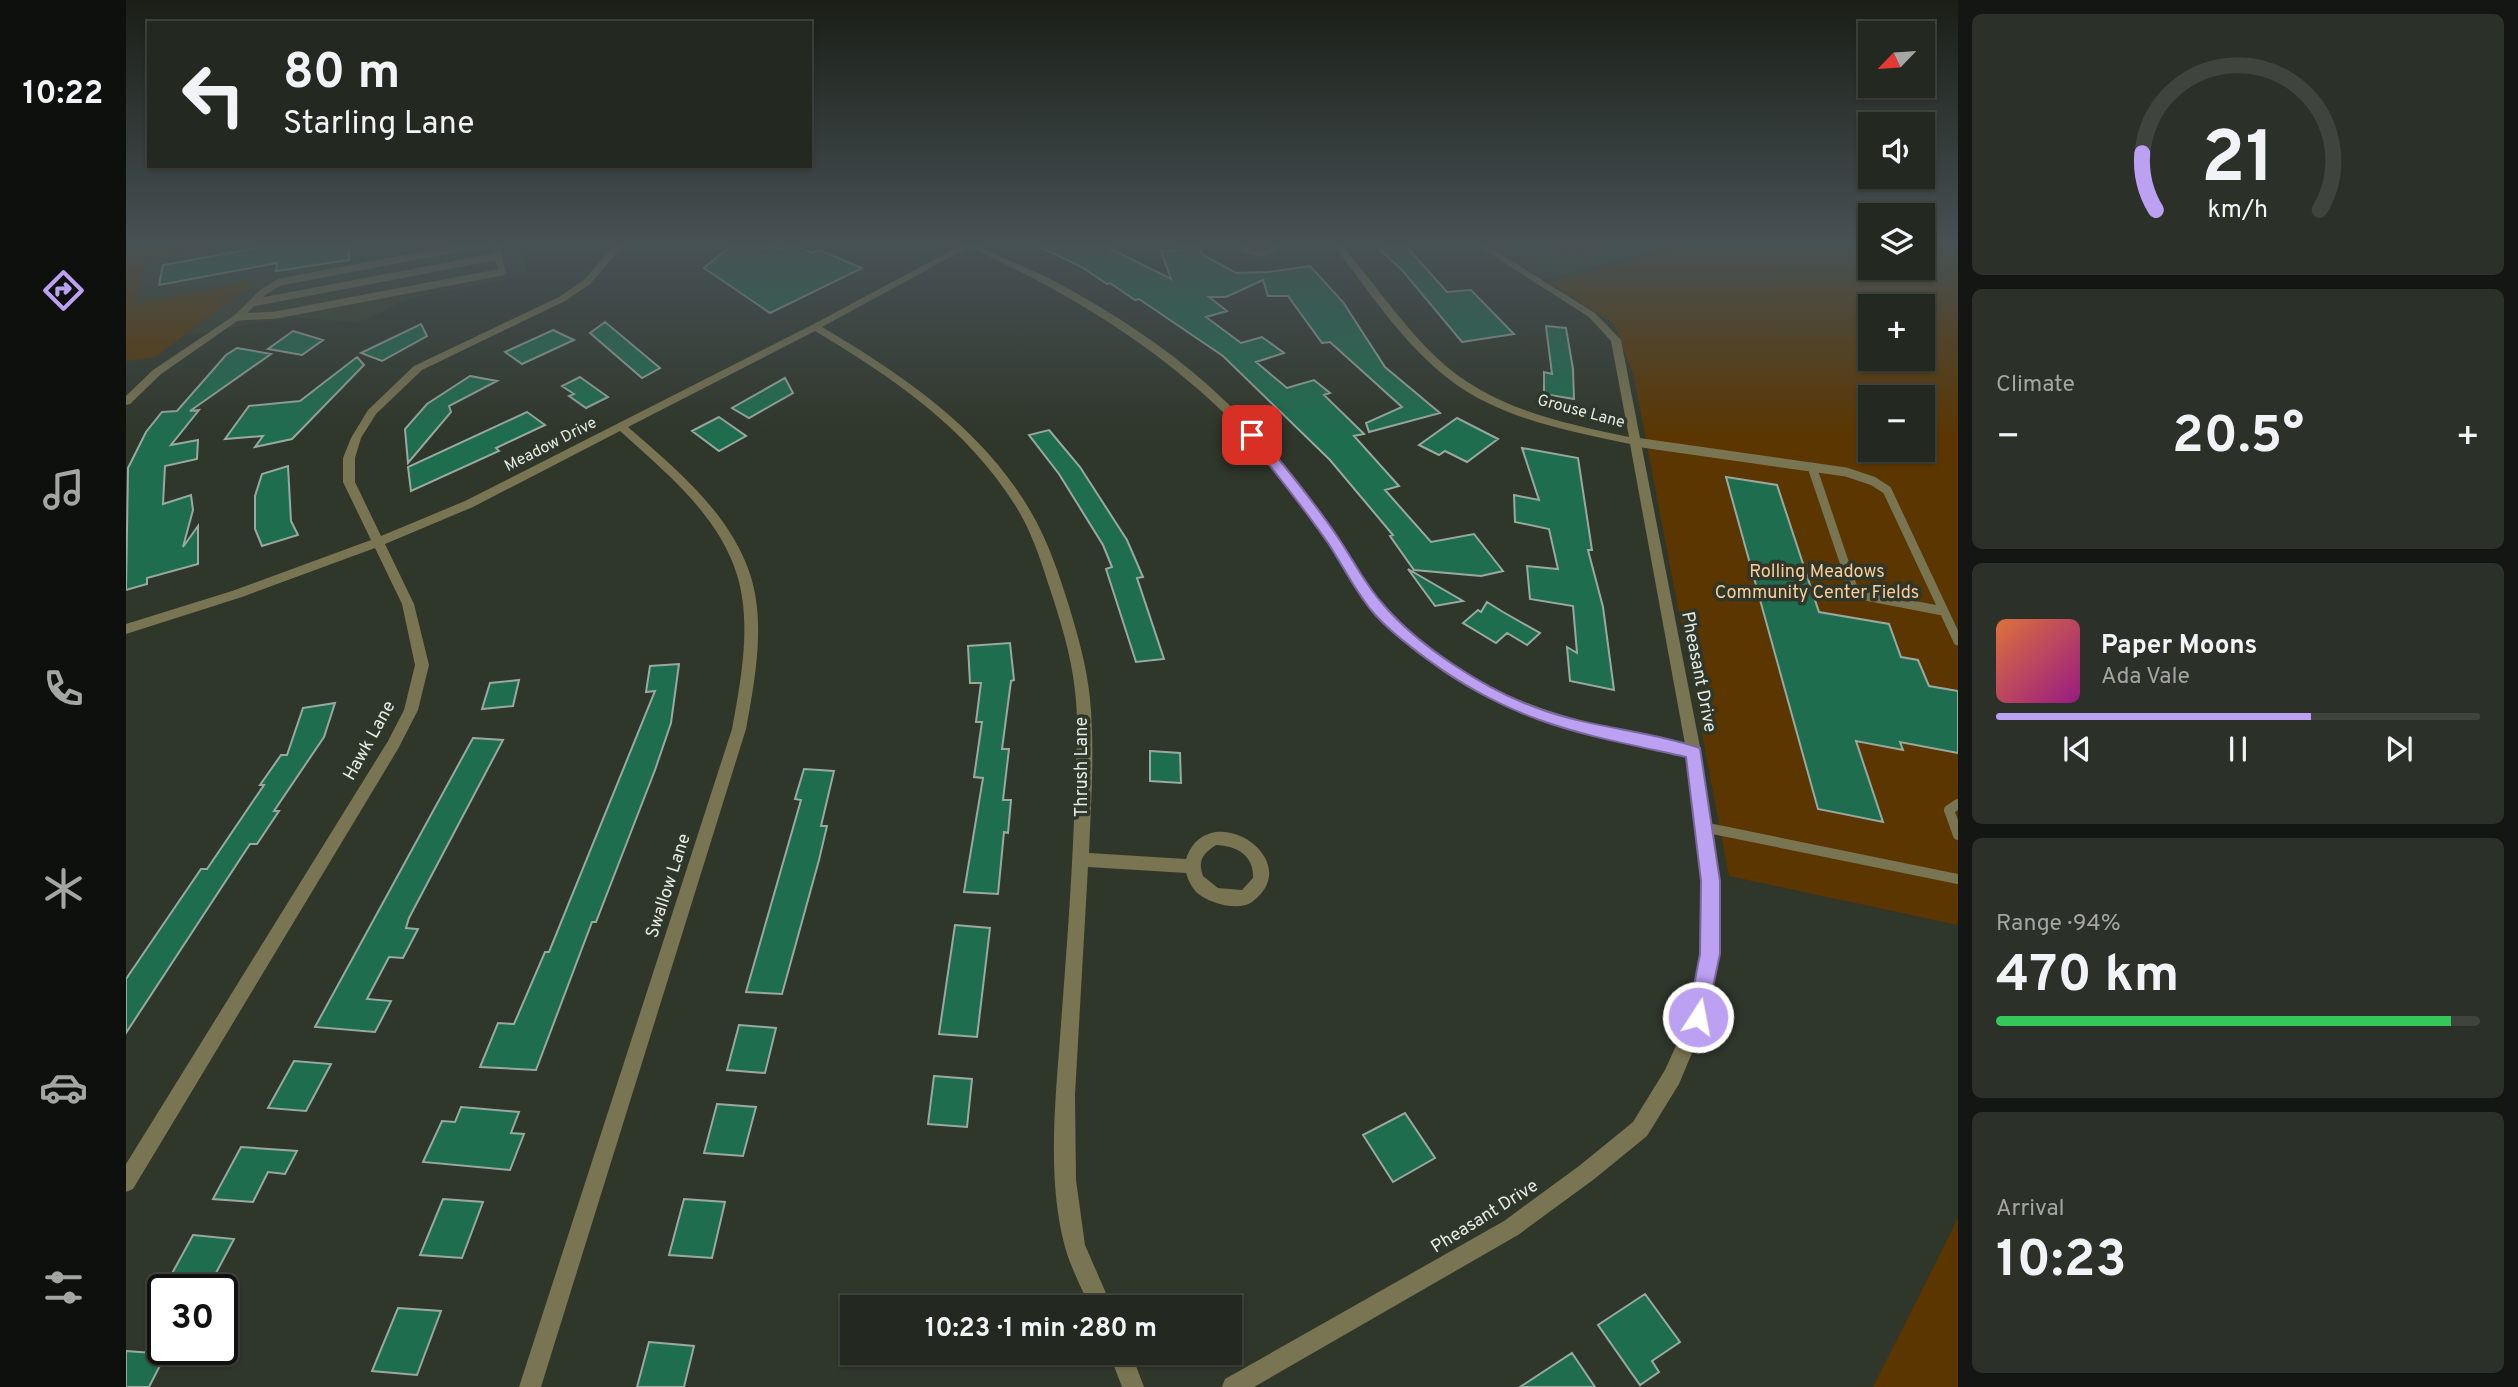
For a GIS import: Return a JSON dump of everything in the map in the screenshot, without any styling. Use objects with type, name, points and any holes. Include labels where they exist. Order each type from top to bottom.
[{"type":"street","name":"Hawk Lane","points":[[126,1182],[393,745],[411,710],[422,665],[408,604],[349,482],[349,458],[356,438],[372,412],[418,369],[544,308]]},
{"type":"street","name":"Meadow Drive","points":[[126,629],[237,594],[378,542],[469,504],[851,308]]},
{"type":"street","points":[[1093,308],[1161,352],[1234,415],[1270,455],[1305,502],[1336,545],[1351,574],[1378,608],[1403,633],[1481,689],[1530,713],[1564,724],[1694,752]]},
{"type":"street","name":"Grouse Lane","points":[[1390,308],[1436,363],[1464,383],[1538,418],[1636,442]]},
{"type":"street","name":"Pheasant Drive","points":[[1233,1387],[1511,1228],[1640,1129],[1672,1077],[1698,1017],[1710,954],[1711,881],[1694,752],[1616,340],[1592,315],[1580,308]]},
{"type":"street","points":[[126,402],[157,372],[238,317]]},
{"type":"street","name":"Thrush Lane","points":[[816,327],[896,376],[950,421],[1026,512],[1054,585],[1081,678],[1084,734],[1082,860],[1066,1082],[1065,1173],[1073,1239],[1096,1295]]},
{"type":"street","name":"Swallow Lane","points":[[530,1387],[739,729],[747,687],[749,599],[728,542],[708,510],[681,480],[621,427]]},
{"type":"street","points":[[1214,838],[1225,838],[1236,840],[1254,852],[1262,871],[1255,890],[1246,897],[1222,898],[1201,887],[1192,866],[1197,849],[1214,838]]},
{"type":"street","points":[[1082,860],[1192,866]]},
{"type":"street","points":[[1124,1365],[1133,1387]]},
{"type":"lane","points":[[238,317],[247,308]]},
{"type":"lane","points":[[238,317],[276,315],[314,308]]},
{"type":"lane","points":[[1636,442],[1858,474],[1886,491],[1957,641]]},
{"type":"lane","points":[[1812,467],[1855,594],[1943,611]]},
{"type":"lane","points":[[1958,804],[1949,810],[1958,835]]},
{"type":"lane","points":[[1703,827],[1958,879]]},
{"type":"shaded area","points":[[221,308],[390,308],[358,323],[296,317],[185,336]]},
{"type":"green space","points":[[126,308],[221,308],[155,357],[126,361]]},
{"type":"green space","name":"Rolling Meadows Community Center Fields","points":[[1589,308],[1858,308],[1858,371],[1935,371],[1935,308],[1958,308],[1958,925],[1729,876],[1634,377],[1614,324]]},
{"type":"green space","points":[[1958,1218],[1958,1387],[1873,1387]]},
{"type":"building","points":[[762,308],[781,308],[770,313]]},
{"type":"building","points":[[1152,308],[1223,308],[1227,311],[1206,317],[1241,343],[1262,337],[1284,353],[1256,362],[1287,388],[1314,380],[1330,393],[1324,395],[1364,434],[1354,436],[1399,486],[1385,490],[1431,542],[1474,534],[1503,571],[1481,576],[1414,570],[1390,536],[1393,535],[1330,460],[1223,356]]},
{"type":"building","points":[[1296,308],[1347,308],[1385,367],[1440,413],[1369,432],[1366,423],[1402,407],[1330,342],[1322,343]]},
{"type":"building","points":[[1433,308],[1488,308],[1514,334],[1462,342]]},
{"type":"building","points":[[605,322],[660,368],[642,378],[590,333]]},
{"type":"building","points":[[421,324],[427,336],[382,361],[361,353]]},
{"type":"building","points":[[1546,326],[1566,328],[1573,369],[1574,399],[1544,394],[1544,372],[1552,374]]},
{"type":"building","points":[[553,330],[574,340],[522,364],[505,352]]},
{"type":"building","points":[[293,331],[323,340],[302,355],[268,349]]},
{"type":"building","points":[[237,348],[271,354],[190,411],[199,410],[171,445],[198,440],[197,459],[165,466],[163,504],[191,495],[193,510],[183,547],[198,526],[198,564],[147,578],[147,584],[126,590],[128,468],[146,432],[162,412],[177,411],[226,355]]},
{"type":"building","points":[[357,357],[364,365],[292,439],[255,447],[263,436],[225,439],[249,406],[300,401]]},
{"type":"building","points":[[470,376],[497,381],[449,406],[451,412],[408,463],[405,429],[427,404]]},
{"type":"building","points":[[580,377],[608,397],[586,408],[569,396],[574,394],[562,386]]},
{"type":"building","points":[[785,378],[793,393],[749,418],[732,408]]},
{"type":"building","points":[[527,412],[545,425],[496,448],[499,451],[411,491],[408,467]]},
{"type":"building","points":[[719,417],[746,436],[719,451],[692,431]]},
{"type":"building","points":[[1457,418],[1498,439],[1467,462],[1445,451],[1439,455],[1419,445]]},
{"type":"building","points":[[1049,430],[1080,467],[1127,540],[1143,577],[1137,578],[1164,659],[1136,662],[1106,569],[1112,567],[1103,545],[1059,474],[1029,435]]},
{"type":"building","points":[[1522,448],[1578,458],[1592,550],[1588,550],[1603,607],[1614,690],[1570,681],[1567,647],[1577,653],[1573,606],[1530,599],[1527,566],[1558,569],[1549,529],[1515,522],[1514,495],[1539,500]]},
{"type":"building","points":[[288,466],[291,521],[298,535],[262,546],[255,529],[255,496],[262,474]]},
{"type":"building","points":[[1726,477],[1777,485],[1819,612],[1889,624],[1901,657],[1918,660],[1929,686],[1958,691],[1958,753],[1900,742],[1903,750],[1856,741],[1883,822],[1818,809]]},
{"type":"building","points":[[1408,569],[1463,601],[1435,606]]},
{"type":"building","points":[[1487,602],[1540,633],[1527,645],[1507,633],[1496,643],[1463,623],[1478,610],[1481,612]]},
{"type":"building","points":[[1010,643],[1014,680],[1011,681],[1002,749],[1009,749],[1003,800],[1011,800],[1008,833],[1004,832],[998,894],[964,892],[983,778],[974,777],[982,722],[976,722],[981,683],[970,683],[968,646]]},
{"type":"building","points":[[679,664],[671,723],[655,770],[596,922],[592,922],[536,1070],[480,1067],[498,1023],[514,1024],[545,952],[549,952],[655,691],[646,692],[650,666]]},
{"type":"building","points":[[519,680],[513,706],[482,709],[490,683]]},
{"type":"building","points":[[335,703],[324,737],[274,811],[279,811],[257,844],[250,844],[126,1033],[126,979],[201,869],[207,869],[281,755],[287,755],[303,708]]},
{"type":"building","points":[[473,738],[503,740],[409,918],[406,928],[418,929],[403,958],[389,957],[367,999],[391,1001],[375,1032],[315,1027]]},
{"type":"building","points":[[1150,751],[1180,753],[1181,783],[1150,781]]},
{"type":"building","points":[[804,769],[834,771],[821,826],[827,826],[819,860],[782,994],[746,992],[801,800],[795,799]]},
{"type":"building","points":[[955,925],[990,928],[977,1037],[939,1034]]},
{"type":"building","points":[[739,1025],[776,1028],[765,1073],[727,1070]]},
{"type":"building","points":[[294,1061],[331,1064],[306,1111],[268,1108]]},
{"type":"building","points":[[934,1076],[972,1079],[967,1127],[928,1124]]},
{"type":"building","points":[[717,1104],[756,1107],[743,1156],[704,1153]]},
{"type":"building","points":[[461,1107],[519,1112],[511,1133],[524,1134],[510,1170],[423,1162],[442,1121],[455,1122]]},
{"type":"building","points":[[1405,1113],[1435,1158],[1393,1182],[1363,1135]]},
{"type":"building","points":[[241,1147],[297,1151],[285,1174],[268,1172],[253,1202],[213,1199]]},
{"type":"building","points":[[443,1199],[483,1202],[462,1258],[420,1255]]},
{"type":"building","points":[[684,1199],[725,1202],[712,1258],[669,1255]]},
{"type":"building","points":[[193,1235],[234,1239],[215,1274],[172,1274]]},
{"type":"building","points":[[1645,1294],[1680,1342],[1652,1361],[1659,1372],[1640,1385],[1598,1325]]},
{"type":"building","points":[[398,1308],[441,1311],[417,1375],[372,1371]]},
{"type":"building","points":[[649,1342],[694,1346],[684,1387],[637,1387]]},
{"type":"building","points":[[126,1351],[147,1353],[147,1365],[160,1365],[149,1387],[126,1387]]},
{"type":"building","points":[[1572,1353],[1595,1387],[1520,1387]]},
{"type":"route","points":[[1252,435],[1305,502],[1336,545],[1351,574],[1378,608],[1403,633],[1443,662],[1481,689],[1530,713],[1564,724],[1694,752],[1711,881],[1710,954],[1698,1017]]}]
